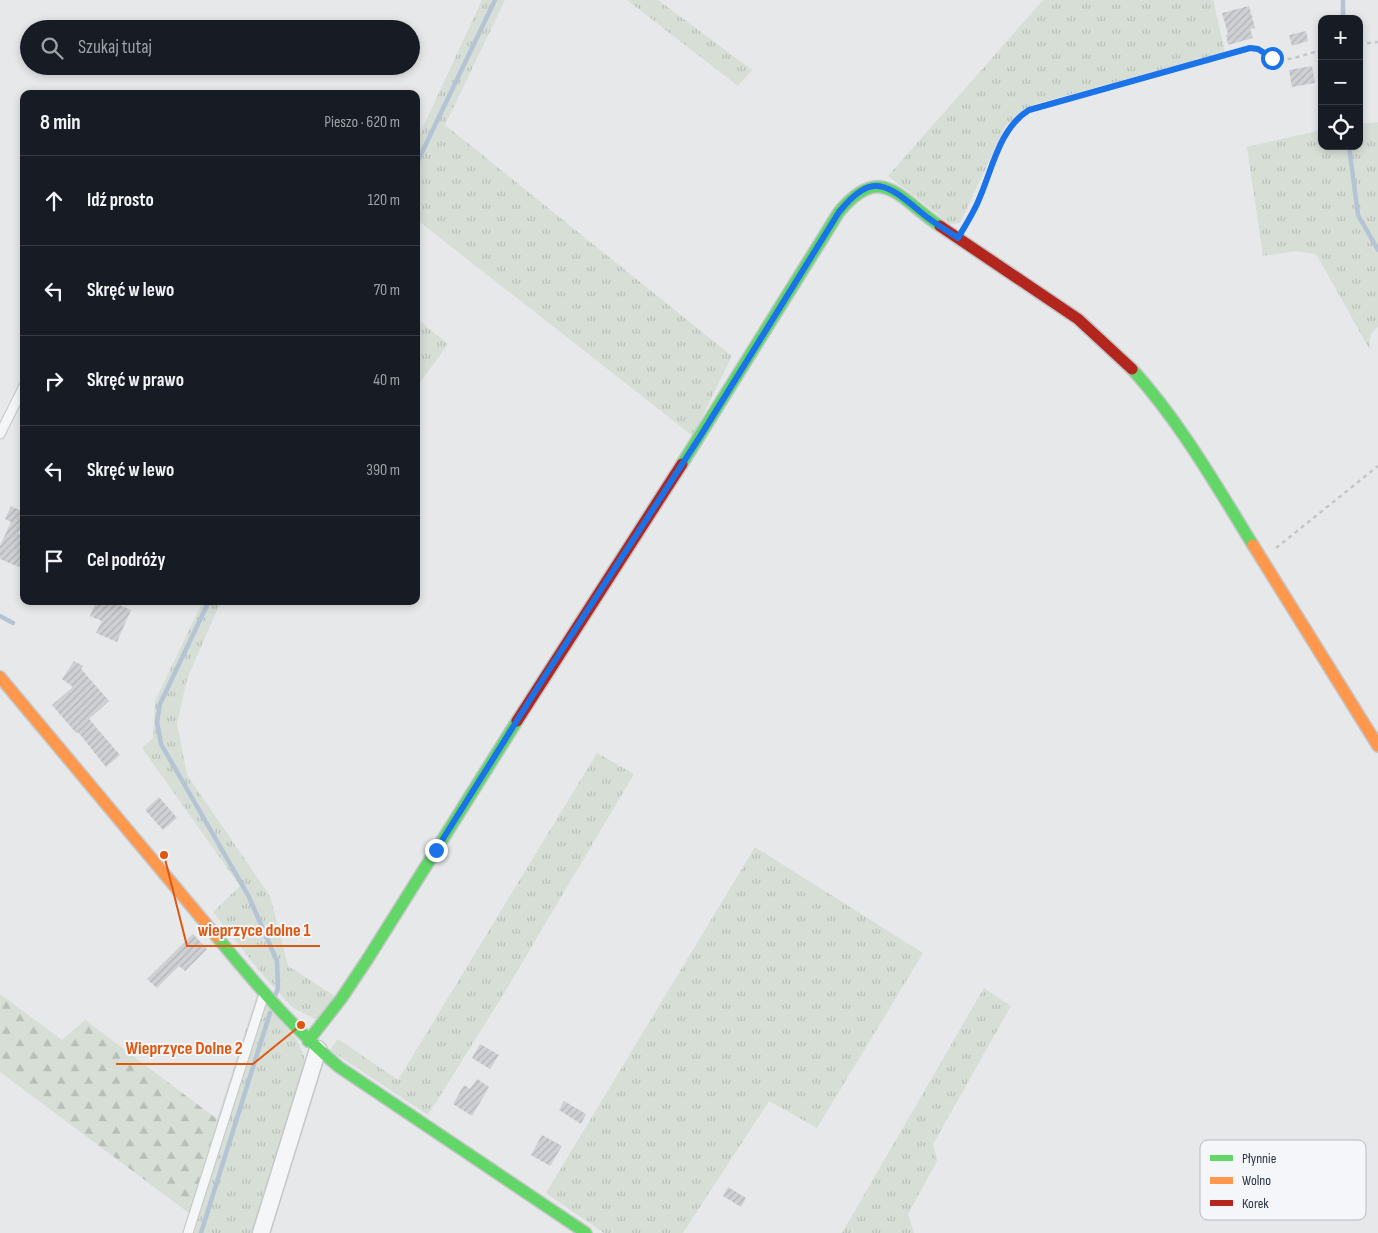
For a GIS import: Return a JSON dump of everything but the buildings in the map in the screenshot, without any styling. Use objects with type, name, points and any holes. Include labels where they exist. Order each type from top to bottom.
[{"type":"street","points":[[261,1233],[313,1045],[543,679],[701,435],[839,212],[858,192],[881,185],[888,187],[932,221],[1078,319],[1129,365],[1172,416],[1378,746]]},
{"type":"street","points":[[0,677],[264,994],[313,1045],[339,1067],[586,1233]]},
{"type":"lane","points":[[0,434],[20,394]]},
{"type":"lane","points":[[188,1233],[264,994]]},
{"type":"path","points":[[1363,44],[1378,42]]},
{"type":"path","points":[[958,238],[977,204],[1006,134],[1017,118],[1029,110],[1250,48],[1258,49],[1272,58],[1281,59],[1318,51]]},
{"type":"path","points":[[1260,558],[1269,553],[1378,466]]},
{"type":"green space","points":[[482,0],[505,0],[445,125],[732,356],[693,436],[420,222],[420,133]]},
{"type":"green space","points":[[627,0],[658,0],[752,70],[738,86]]},
{"type":"green space","points":[[1043,0],[1213,0],[1225,52],[1032,105],[1006,125],[960,223],[950,224],[888,176]]},
{"type":"green space","points":[[1378,122],[1378,327],[1370,337],[1370,350],[1316,254],[1295,251],[1263,256],[1247,147],[1318,131],[1318,150],[1363,150],[1363,124]]},
{"type":"green space","points":[[420,321],[448,344],[420,382]]},
{"type":"green space","points":[[201,605],[219,605],[187,679],[177,724],[187,775],[270,896],[288,966],[336,997],[317,1020],[292,1007],[262,974],[213,912],[240,886],[142,748],[153,738],[155,701]]},
{"type":"green space","points":[[597,753],[634,774],[503,995],[428,1115],[330,1050],[338,1039],[398,1080]]},
{"type":"green space","points":[[755,847],[923,953],[817,1128],[769,1101],[683,1233],[604,1233],[546,1193]]},
{"type":"green space","points":[[984,988],[1011,1006],[933,1144],[937,1161],[908,1214],[914,1233],[842,1233]]},
{"type":"green space","points":[[0,994],[62,1040],[85,1020],[217,1119],[193,1216],[0,1072]]},
{"type":"green space","points":[[257,994],[297,1040],[304,1056],[304,1072],[253,1233],[187,1233],[217,1119]]},
{"type":"waterway","points":[[420,157],[495,0]]},
{"type":"waterway","points":[[1343,0],[1343,15]]},
{"type":"waterway","points":[[1350,150],[1358,215],[1378,250]]},
{"type":"waterway","points":[[207,605],[160,704],[157,722],[161,744],[248,895],[277,961],[278,988],[275,996]]},
{"type":"waterway","points":[[0,616],[13,623]]},
{"type":"waterway","points":[[201,1233],[270,1013]]},
{"type":"traffic: fast","points":[[682,464],[839,212],[854,197],[867,189],[879,187],[890,190],[901,196],[940,226]]},
{"type":"traffic: fast","points":[[1132,369],[1182,432],[1253,545]]},
{"type":"traffic: fast","points":[[308,1041],[341,999],[367,960],[517,721]]},
{"type":"traffic: fast","points":[[217,937],[290,1021],[339,1067],[586,1233]]},
{"type":"traffic: slow","points":[[1253,545],[1378,746]]},
{"type":"traffic: slow","points":[[0,677],[217,937]]},
{"type":"traffic: jam","points":[[940,226],[1078,319],[1132,369]]},
{"type":"traffic: jam","points":[[517,721],[682,464]]},
{"type":"place","name":"wieprzyce dolne 1","points":[[164,855]]},
{"type":"place","name":"Wieprzyce Dolne 2","points":[[301,1025]]},
{"type":"route","points":[[436,850],[543,679],[701,435],[839,212],[853,196],[865,188],[881,185],[888,187],[932,221],[958,238],[977,204],[1010,126],[1022,114],[1040,106],[1250,48],[1258,49],[1272,58]]}]
